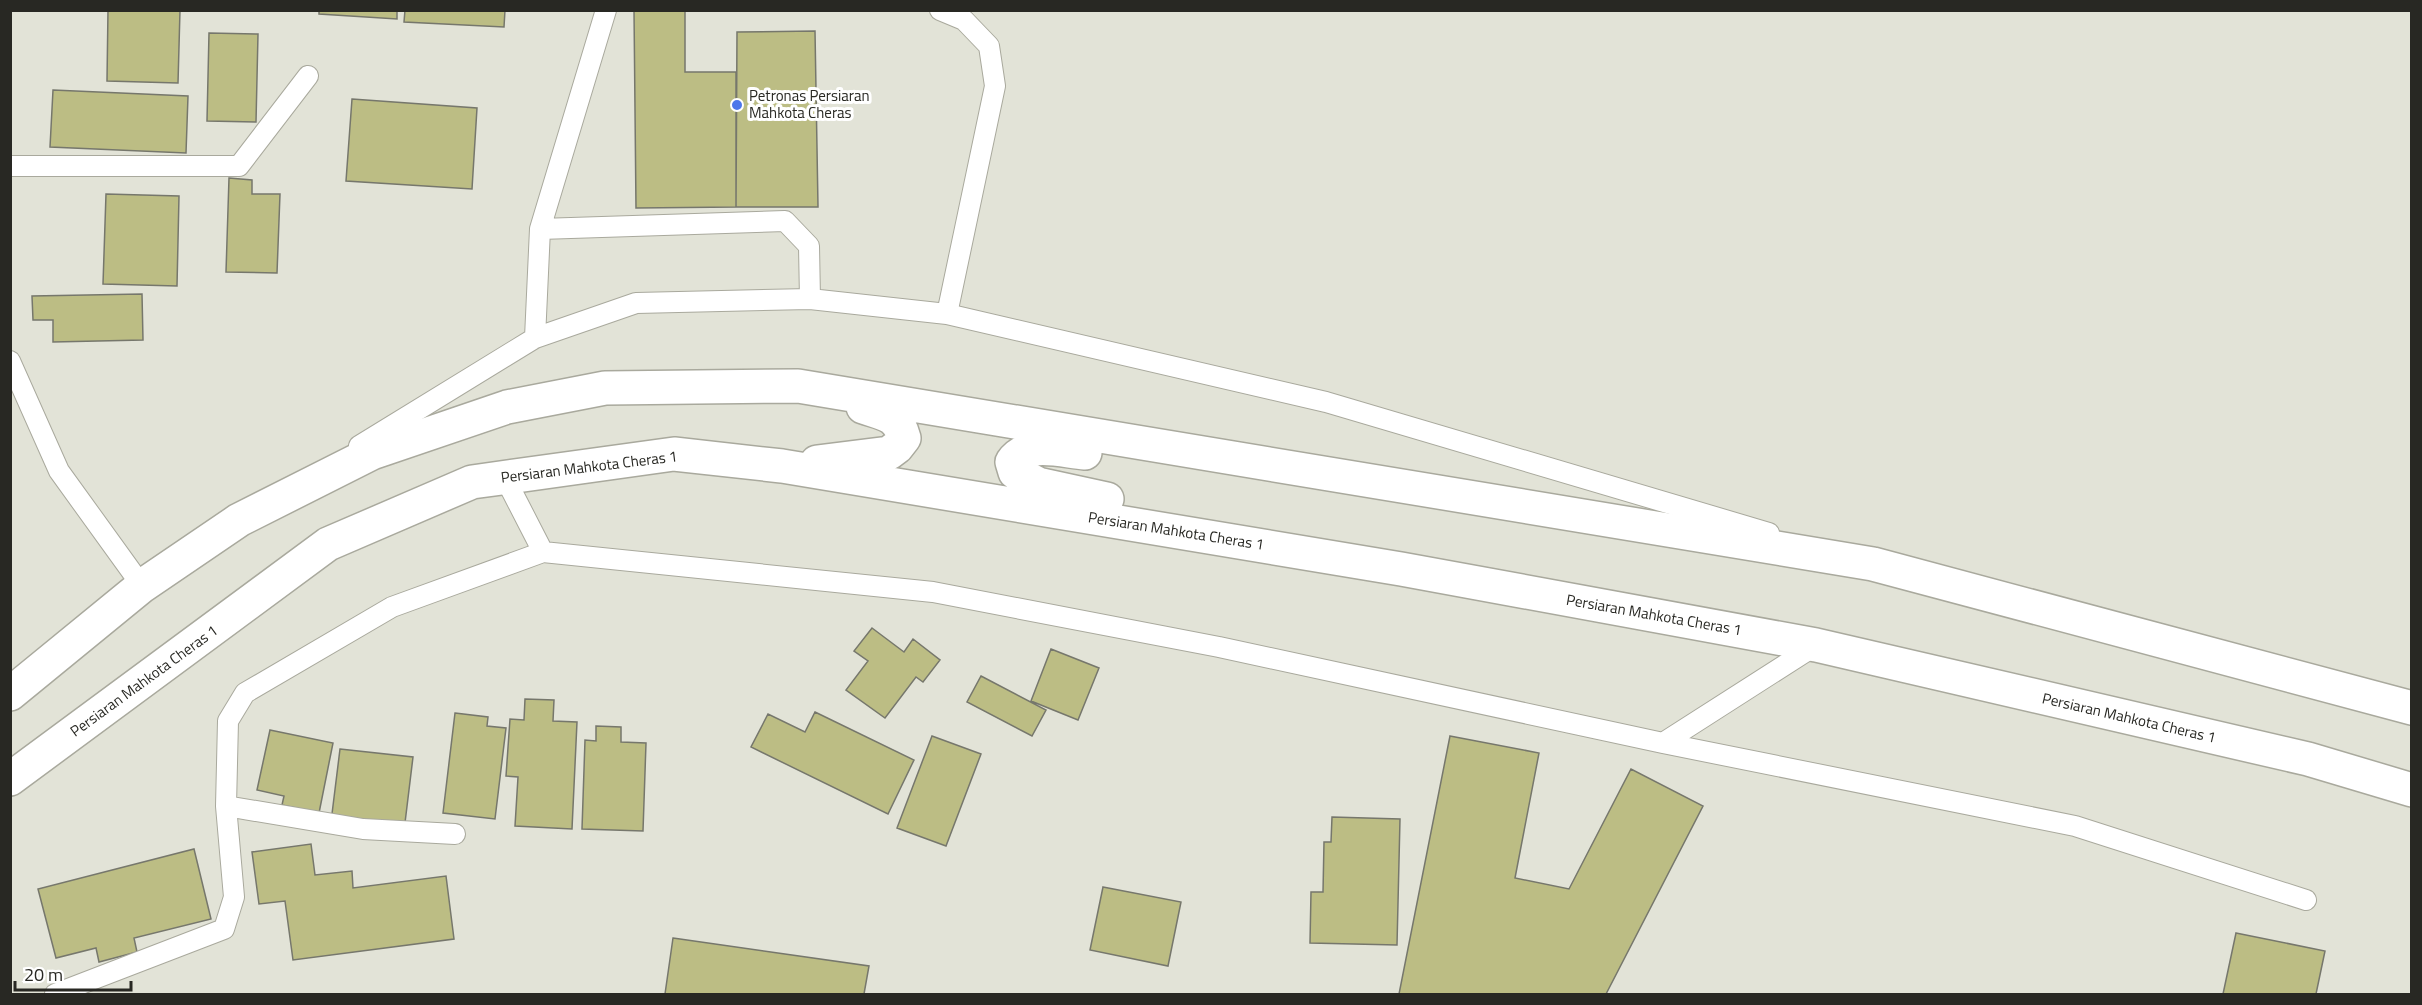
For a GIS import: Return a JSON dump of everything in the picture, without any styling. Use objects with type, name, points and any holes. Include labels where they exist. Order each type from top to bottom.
[{"type":"main road","points":[[10,694],[142,585],[239,520],[372,453],[507,407],[605,388],[798,386],[1873,564],[2412,708]]},
{"type":"main road","points":[[782,466],[889,453],[903,438],[900,425],[892,417],[798,386]]},
{"type":"main road","points":[[1393,483],[1035,448],[1018,454],[1012,462],[1015,472],[1038,484],[1250,530],[1401,569]]},
{"type":"main road","name":"Persiaran Mahkota Cheras 1","points":[[16,775],[328,544],[472,482],[674,454],[782,466],[1401,569],[1816,645],[2308,759],[2412,789]]},
{"type":"main road","points":[[10,801],[16,775]]},
{"type":"lane","points":[[535,338],[540,229],[606,10]]},
{"type":"lane","points":[[940,10],[964,20],[989,46],[994,86],[947,314]]},
{"type":"lane","points":[[10,166],[238,166],[308,76]]},
{"type":"lane","points":[[540,229],[785,221],[809,246],[810,299]]},
{"type":"lane","points":[[239,520],[535,338],[636,303],[810,299],[947,314],[1326,402],[1873,564]]},
{"type":"lane","points":[[10,361],[59,471],[142,585]]},
{"type":"lane","points":[[505,478],[543,552]]},
{"type":"lane","points":[[55,994],[224,929],[234,897],[226,806],[228,721],[245,693],[392,607],[543,552],[933,592],[1219,646],[1664,743],[2075,826],[2306,900]]},
{"type":"lane","points":[[1664,743],[1816,645]]},
{"type":"lane","points":[[226,806],[363,829],[455,834]]},
{"type":"building","points":[[108,10],[180,10],[178,83],[107,81]]},
{"type":"building","points":[[319,10],[397,10],[397,19],[319,14]]},
{"type":"building","points":[[405,10],[505,10],[504,27],[404,22]]},
{"type":"building","points":[[634,10],[685,10],[685,72],[736,72],[736,207],[636,208]]},
{"type":"building","points":[[815,31],[818,207],[736,207],[737,32]]},
{"type":"building","points":[[209,33],[258,34],[256,122],[207,121]]},
{"type":"building","points":[[53,90],[188,96],[186,153],[50,147]]},
{"type":"building","points":[[352,99],[477,108],[472,189],[346,181]]},
{"type":"building","points":[[229,178],[252,180],[252,194],[280,194],[277,273],[226,272]]},
{"type":"building","points":[[106,194],[179,196],[177,286],[103,284]]},
{"type":"building","points":[[142,294],[143,340],[53,342],[53,320],[33,320],[32,296]]},
{"type":"building","points":[[872,628],[904,652],[913,639],[940,660],[923,682],[916,677],[885,718],[846,690],[868,661],[854,651]]},
{"type":"building","points":[[1051,649],[1099,668],[1078,720],[1031,701]]},
{"type":"building","points":[[981,676],[1046,710],[1032,736],[967,702]]},
{"type":"building","points":[[525,699],[554,700],[553,721],[577,722],[572,829],[515,826],[518,777],[506,776],[510,719],[524,720]]},
{"type":"building","points":[[815,712],[914,760],[888,814],[751,747],[768,714],[805,732]]},
{"type":"building","points":[[455,713],[488,717],[487,726],[506,728],[495,819],[443,813]]},
{"type":"building","points":[[596,726],[621,727],[621,742],[646,743],[643,831],[582,829],[585,740],[596,741]]},
{"type":"building","points":[[270,730],[333,743],[319,813],[282,805],[284,796],[257,790]]},
{"type":"building","points":[[932,736],[981,754],[946,846],[897,828]]},
{"type":"building","points":[[1450,736],[1539,753],[1515,878],[1569,889],[1631,769],[1703,806],[1606,994],[1399,994]]},
{"type":"building","points":[[340,749],[413,757],[404,831],[331,822]]},
{"type":"building","points":[[1332,817],[1400,819],[1397,945],[1310,943],[1311,892],[1323,892],[1324,842],[1331,842]]},
{"type":"building","points":[[311,844],[315,875],[352,871],[353,888],[446,876],[454,939],[293,960],[285,901],[259,904],[252,852]]},
{"type":"building","points":[[194,849],[211,919],[134,938],[137,952],[99,962],[96,948],[56,958],[38,889]]},
{"type":"building","points":[[1103,887],[1181,902],[1168,966],[1090,950]]},
{"type":"building","points":[[2236,933],[2325,951],[2316,994],[2223,994]]},
{"type":"building","points":[[673,938],[869,966],[864,994],[665,994]]},
{"type":"place","name":"Petronas Persiaran Mahkota Cheras","points":[[737,105]]}]
